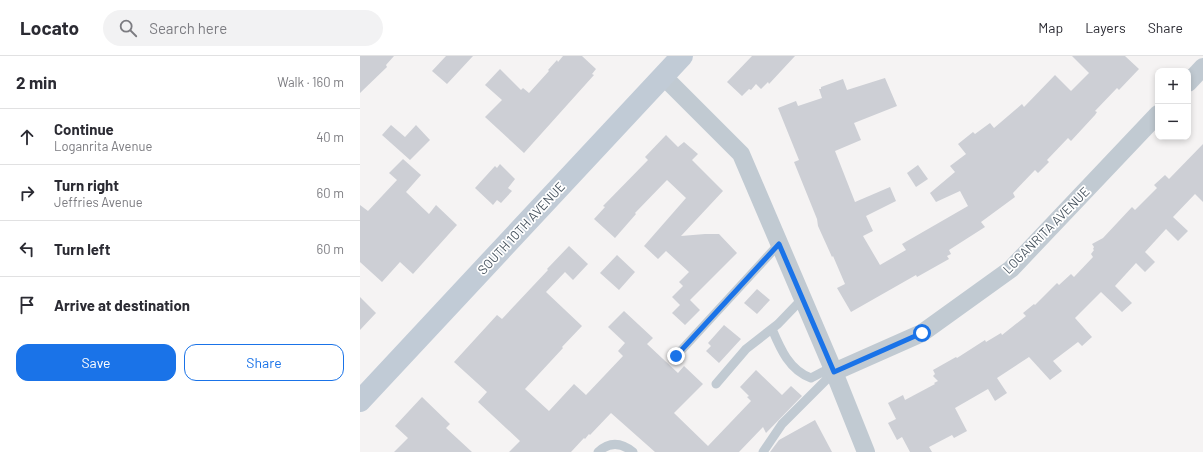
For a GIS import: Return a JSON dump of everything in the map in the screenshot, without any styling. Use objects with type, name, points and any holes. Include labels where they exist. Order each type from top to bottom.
[{"type":"street","name":"SOUTH 10TH AVENUE","points":[[360,400],[682,56]]},
{"type":"street","points":[[1191,80],[1203,67]]},
{"type":"street","points":[[663,76],[741,154],[803,298],[866,452]]},
{"type":"street","name":"LOGANRITA AVENUE","points":[[833,370],[922,333],[1010,269],[1155,117]]},
{"type":"lane","points":[[676,356],[779,244]]},
{"type":"lane","points":[[716,384],[746,349],[772,329],[803,298]]},
{"type":"lane","points":[[772,329],[781,350],[788,360],[804,376],[811,378],[833,370]]},
{"type":"lane","points":[[763,452],[782,424],[833,370]]},
{"type":"lane","points":[[598,452],[612,444],[626,446],[633,452]]},
{"type":"building","points":[[360,56],[394,56],[386,65],[387,67],[360,93]]},
{"type":"building","points":[[446,56],[473,56],[447,84],[432,71]]},
{"type":"building","points":[[563,56],[582,56],[596,69],[592,74],[594,75],[524,153],[485,117],[502,100],[485,85],[500,69],[521,90],[523,88],[529,93],[557,60],[558,62]]},
{"type":"building","points":[[752,56],[795,56],[769,84],[768,82],[761,89],[756,84],[751,90],[749,89],[742,96],[727,82]]},
{"type":"building","points":[[1072,56],[1125,56],[1139,69],[1119,90],[1117,88],[1095,111],[1097,112],[1095,115],[1071,141],[1068,138],[1047,160],[1049,162],[1038,173],[1035,170],[1013,193],[1015,197],[981,222],[985,227],[949,250],[951,254],[947,256],[949,259],[917,277],[916,275],[851,312],[837,288],[845,284],[818,226],[817,219],[794,162],[799,160],[778,108],[796,101],[798,106],[822,98],[819,89],[821,89],[821,87],[843,79],[847,90],[885,78],[897,106],[854,123],[861,140],[835,151],[855,202],[890,187],[896,201],[866,216],[873,231],[863,236],[880,265],[906,250],[902,244],[968,206],[960,191],[936,202],[930,193],[955,172],[950,166],[966,154],[958,144],[973,132],[975,134],[990,123],[994,128],[1022,104],[1024,107],[1055,75],[1071,91],[1089,73]]},
{"type":"building","points":[[391,125],[405,137],[416,125],[430,140],[410,160],[382,135]]},
{"type":"building","points":[[666,135],[678,147],[684,142],[698,154],[692,160],[723,191],[681,236],[719,234],[737,253],[690,300],[700,310],[685,325],[672,313],[680,305],[672,297],[683,286],[679,282],[689,272],[666,251],[658,259],[644,246],[686,198],[667,180],[635,213],[636,214],[615,238],[594,219],[605,207],[603,206],[648,160],[645,157]]},
{"type":"building","points":[[1203,144],[1203,202],[1195,194],[1173,217],[1188,231],[1178,241],[1166,229],[1145,252],[1155,262],[1145,272],[1136,263],[1115,286],[1132,303],[1122,312],[1101,292],[1075,318],[1092,337],[1082,346],[1078,342],[1053,361],[1062,371],[1050,380],[1029,357],[997,378],[1007,393],[995,401],[988,389],[955,408],[967,431],[954,438],[952,435],[929,447],[932,452],[910,452],[902,437],[897,440],[888,423],[896,419],[888,403],[903,395],[905,400],[935,384],[934,383],[938,381],[933,376],[935,374],[933,370],[956,357],[957,358],[985,340],[986,342],[1001,333],[1002,335],[1026,316],[1023,313],[1034,304],[1035,305],[1057,283],[1059,285],[1071,274],[1074,277],[1093,257],[1091,254],[1094,247],[1092,244],[1103,238],[1132,207],[1135,210],[1157,188],[1154,185],[1165,175],[1169,179]]},
{"type":"building","points":[[403,159],[421,175],[406,192],[429,214],[436,205],[457,225],[413,274],[400,262],[382,282],[360,262],[360,205],[368,211],[397,180],[389,173]]},
{"type":"building","points":[[500,164],[515,179],[508,188],[512,191],[501,203],[497,200],[493,205],[475,188],[495,166],[497,168]]},
{"type":"building","points":[[918,165],[928,179],[916,187],[907,173]]},
{"type":"building","points":[[569,246],[588,264],[573,280],[565,272],[546,292],[582,326],[525,389],[549,411],[574,384],[586,395],[623,356],[618,351],[625,343],[608,327],[624,311],[653,338],[647,344],[678,373],[684,366],[703,384],[674,413],[708,446],[751,401],[747,397],[749,396],[740,387],[756,370],[782,395],[791,386],[802,396],[766,433],[763,427],[739,452],[655,452],[611,413],[571,452],[509,452],[520,441],[478,402],[487,392],[454,362],[497,315],[502,319]]},
{"type":"building","points":[[617,255],[635,272],[619,290],[600,273]]},
{"type":"building","points":[[757,289],[770,300],[757,314],[744,303]]},
{"type":"building","points":[[360,297],[376,313],[360,330]]},
{"type":"building","points":[[724,325],[741,339],[719,363],[706,351],[711,346],[708,343]]},
{"type":"building","points":[[422,397],[450,424],[446,428],[472,452],[394,452],[408,438],[395,426]]},
{"type":"building","points":[[815,420],[832,452],[770,452],[779,440]]},
{"type":"route","points":[[676,356],[779,244],[834,372],[922,333]]}]
